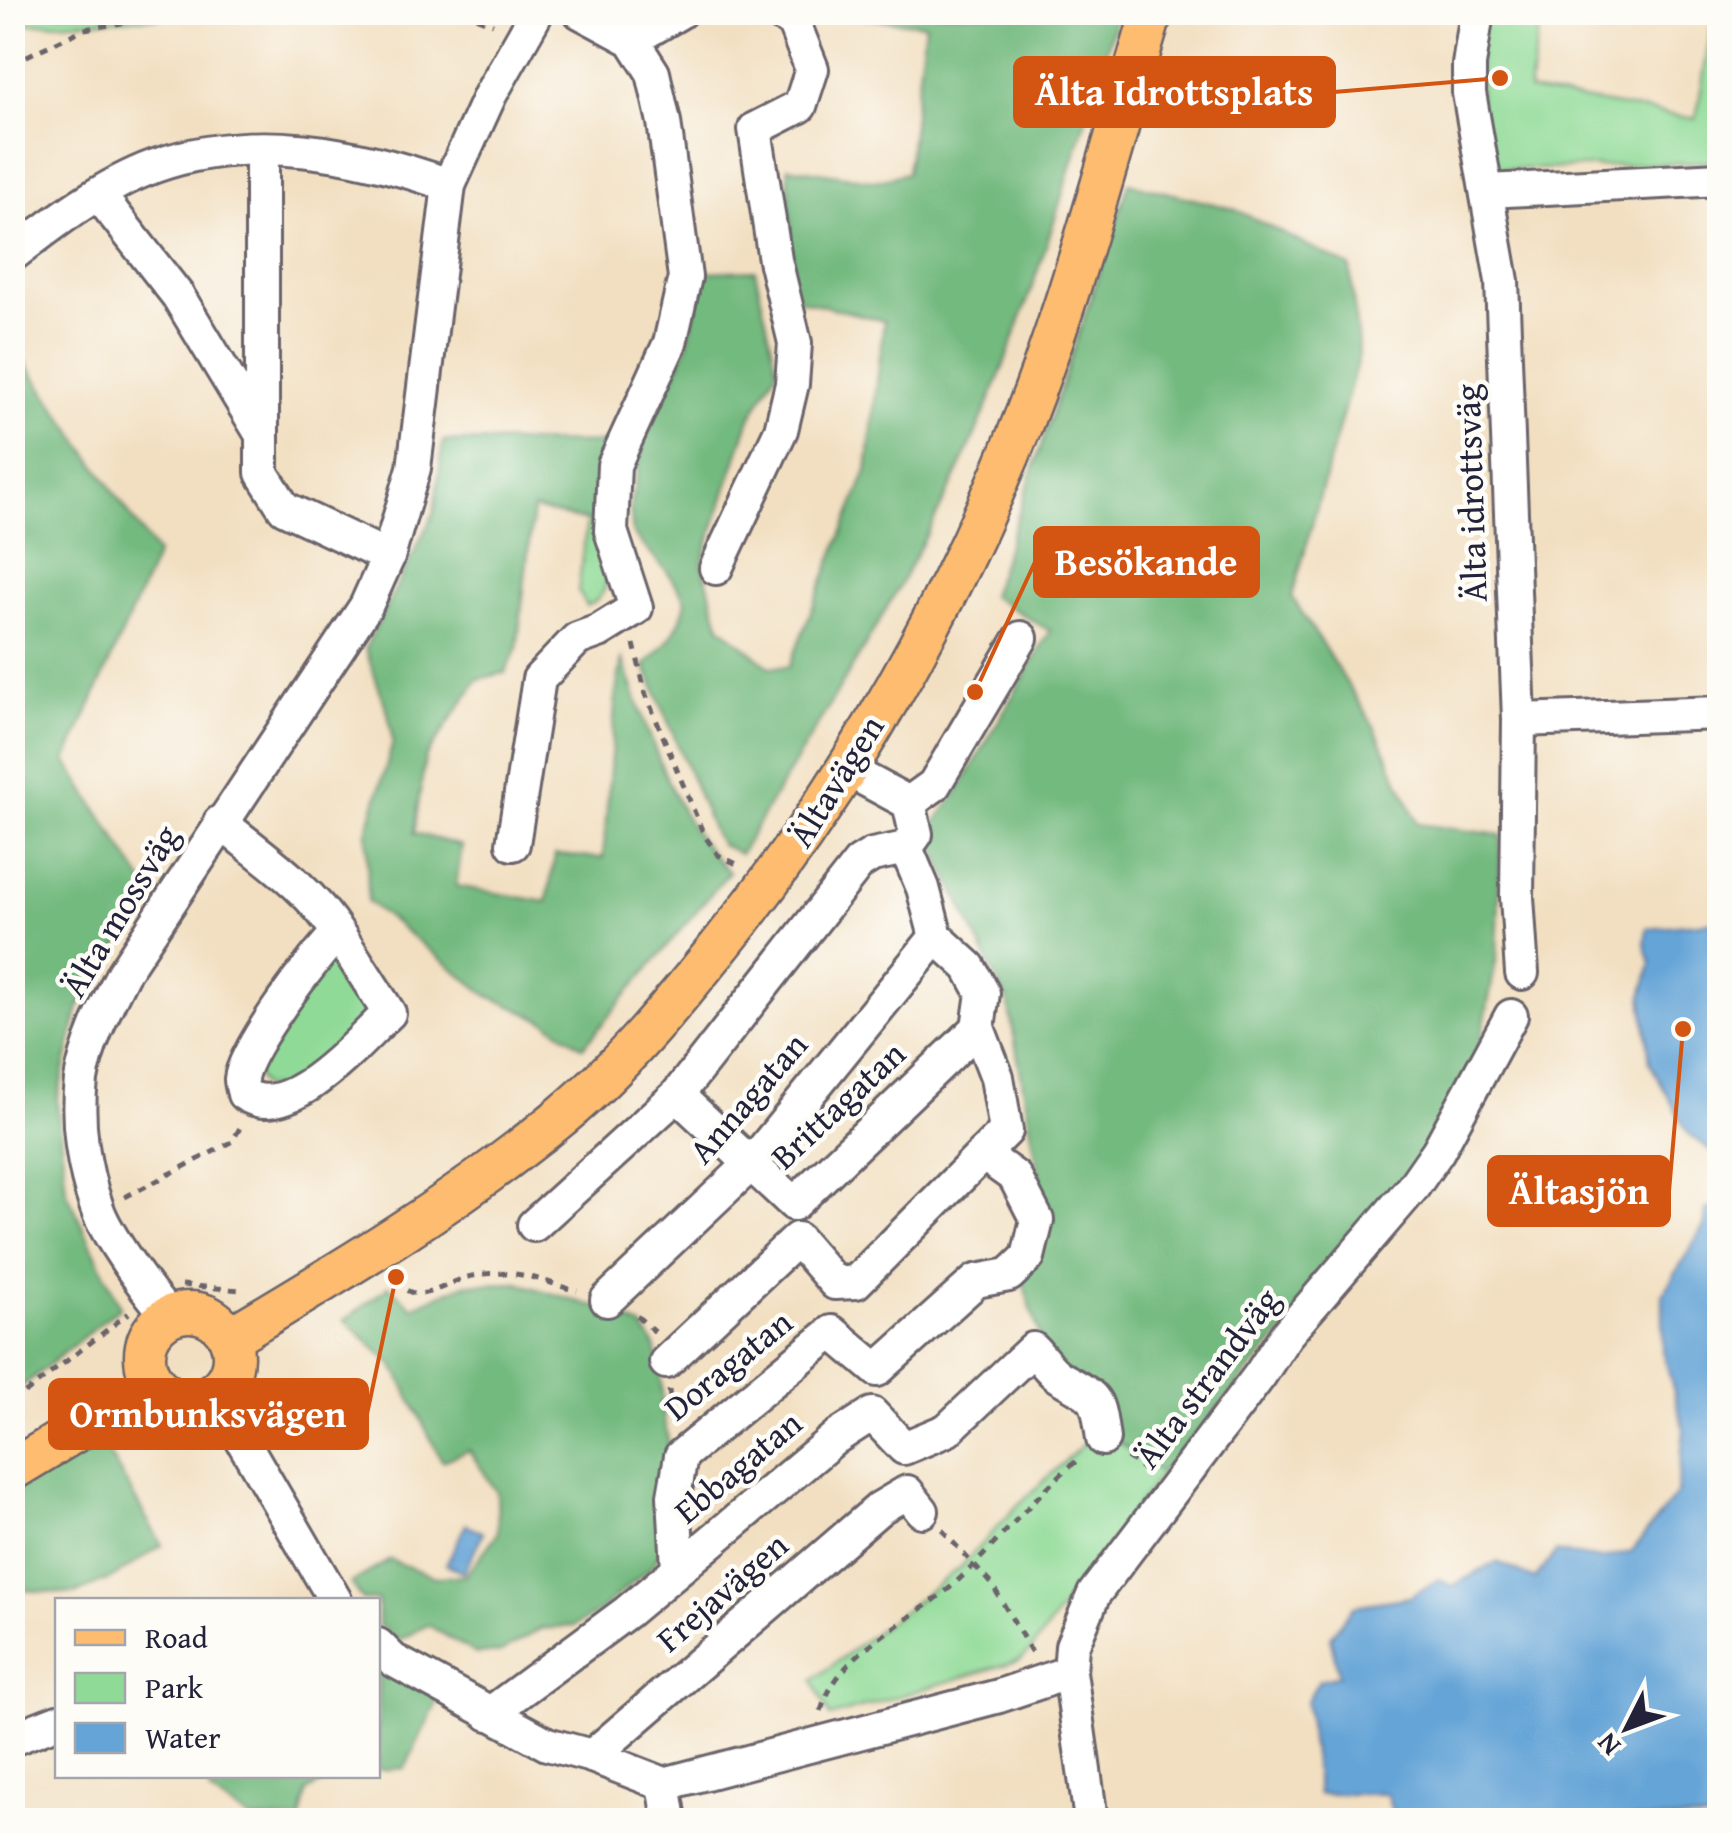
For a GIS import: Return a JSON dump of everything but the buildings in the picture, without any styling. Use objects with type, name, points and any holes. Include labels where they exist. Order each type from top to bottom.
[{"type":"main road","name":"Ältavägen","points":[[230,1338],[477,1182],[567,1112],[659,1020],[776,875],[846,769],[942,603],[1002,472],[1051,339],[1152,12]]},
{"type":"main road","points":[[160,1306],[216,1320],[230,1338],[232,1370],[215,1393],[180,1400],[154,1384],[149,1376],[144,1352],[157,1325],[160,1306]]},
{"type":"main road","points":[[12,1470],[154,1384]]},
{"type":"street","name":"Älta mossväg","points":[[160,1306],[98,1211],[80,1138],[81,1079],[98,1022],[123,973],[366,606],[388,558],[414,468],[449,185],[490,95],[537,12]]},
{"type":"street","points":[[513,844],[539,679],[577,640],[636,608],[610,532],[614,464],[670,343],[685,277],[664,122],[652,73],[632,40],[580,12]]},
{"type":"street","points":[[632,40],[680,12]]},
{"type":"street","points":[[716,568],[781,430],[792,384],[795,343],[775,260],[756,129],[800,106],[812,68],[793,22],[776,12]]},
{"type":"street","name":"Älta idrottsväg","points":[[1477,12],[1469,93],[1502,281],[1518,720],[1517,897],[1522,973]]},
{"type":"street","points":[[12,256],[72,209],[154,166],[227,149],[317,150],[449,185]]},
{"type":"street","points":[[262,149],[262,473],[284,508],[388,558]]},
{"type":"street","points":[[1488,192],[1720,179]]},
{"type":"street","points":[[99,195],[178,296],[262,434]]},
{"type":"street","points":[[909,804],[934,786],[1021,638]]},
{"type":"street","points":[[1518,720],[1720,713]]},
{"type":"street","points":[[534,1225],[677,1095],[859,864],[872,854],[906,848],[916,834],[909,804],[846,769]]},
{"type":"street","name":"Älta mossväg","points":[[220,822],[330,920],[390,1014],[309,1087],[276,1102],[254,1101]]},
{"type":"street","points":[[666,1362],[797,1240],[835,1283],[856,1282],[1006,1131],[997,1077],[978,1028],[983,993],[969,967],[936,936],[923,888],[906,848]]},
{"type":"street","points":[[254,1101],[244,1094],[241,1078],[260,1036],[320,950],[338,933]]},
{"type":"street","name":"Annagatan","points":[[607,1300],[752,1162],[936,936]]},
{"type":"street","name":"Älta strandväg","points":[[1091,1820],[1070,1672],[1072,1646],[1094,1594],[1286,1335],[1430,1163],[1510,1016]]},
{"type":"street","name":"Brittagatan","points":[[752,1162],[794,1204],[978,1028]]},
{"type":"street","points":[[677,1095],[752,1162]]},
{"type":"street","name":"Doragatan","points":[[678,1568],[674,1496],[681,1456],[832,1332],[878,1370],[976,1282],[1008,1275],[1028,1257],[1037,1220],[1014,1177],[983,1154]]},
{"type":"street","name":"Ebbagatan","points":[[489,1714],[584,1646],[835,1438],[872,1414],[904,1448],[947,1430],[1034,1349],[1058,1377],[1093,1397],[1099,1408],[1103,1439]]},
{"type":"street","points":[[215,1393],[334,1598]]},
{"type":"street","name":"Frejavägen","points":[[592,1756],[880,1508],[915,1501]]},
{"type":"street","points":[[380,1647],[393,1660],[547,1744],[592,1756],[664,1784],[999,1696],[1070,1672]]},
{"type":"street","points":[[12,1739],[55,1722]]},
{"type":"street","points":[[664,1784],[670,1820]]},
{"type":"path","points":[[12,62],[84,29],[154,18],[162,12]]},
{"type":"path","points":[[636,608],[634,648],[646,695],[704,836],[718,855],[743,868]]},
{"type":"path","points":[[98,1211],[232,1142],[254,1101]]},
{"type":"path","points":[[394,1279],[414,1295],[432,1293],[463,1278],[513,1273],[607,1300],[646,1321],[660,1337],[681,1456]]},
{"type":"path","points":[[12,1402],[160,1306],[176,1284],[240,1290],[255,1283]]},
{"type":"path","points":[[825,1743],[821,1710],[834,1682],[864,1651],[976,1564],[1022,1511],[1103,1439],[1172,1492]]},
{"type":"path","points":[[915,1501],[993,1586],[1030,1652],[1070,1672]]},
{"type":"green space","points":[[13,13],[248,13],[13,25]]},
{"type":"green space","points":[[815,13],[1118,13],[1025,306],[963,461],[905,576],[740,854],[721,844],[714,834],[645,665],[672,636],[686,600],[670,575],[633,534],[630,506],[645,439],[687,347],[703,272],[755,270],[777,369],[749,421],[702,563],[720,626],[770,667],[789,667],[867,471],[884,321],[793,298],[788,167],[875,181],[907,173],[925,24]]},
{"type":"green space","points":[[1477,13],[1541,13],[1529,91],[1696,119],[1714,13],[1719,13],[1719,161],[1482,168]]},
{"type":"green space","points":[[1129,183],[1234,209],[1350,267],[1359,355],[1292,597],[1374,726],[1418,824],[1501,835],[1497,956],[1479,1051],[1403,1194],[1161,1473],[1101,1428],[1042,1344],[1021,1276],[1046,1213],[1008,1003],[927,834],[960,788],[1050,631],[991,596]]},
{"type":"green space","points":[[12,344],[157,554],[66,761],[152,895],[79,1007],[57,1101],[66,1190],[120,1307],[13,1394]]},
{"type":"green space","points":[[443,441],[608,443],[599,519],[587,521],[533,509],[517,649],[505,673],[478,679],[425,758],[414,833],[462,846],[456,886],[547,902],[555,855],[603,858],[622,659],[677,801],[709,851],[729,872],[583,1047],[545,1021],[488,996],[368,902],[367,832],[393,742],[388,713],[365,648],[434,513]]},
{"type":"green space","points":[[599,519],[607,580],[604,590],[587,606],[578,591],[587,521]]},
{"type":"green space","points":[[333,950],[375,1013],[288,1090],[263,1087],[254,1072]]},
{"type":"green space","points":[[518,1283],[599,1308],[641,1326],[654,1344],[660,1366],[671,1453],[667,1536],[654,1564],[596,1614],[574,1626],[540,1629],[501,1652],[476,1654],[428,1625],[399,1640],[380,1626],[380,1598],[361,1598],[351,1583],[390,1560],[435,1577],[465,1576],[498,1533],[497,1492],[469,1450],[442,1461],[394,1366],[345,1320],[389,1286],[412,1307],[465,1284]]},
{"type":"green space","points":[[1101,1428],[1161,1473],[1030,1652],[1020,1660],[830,1717],[813,1680],[960,1567],[1021,1502]]},
{"type":"green space","points":[[97,1433],[162,1545],[114,1577],[74,1594],[13,1589],[13,1485]]},
{"type":"green space","points":[[380,1666],[439,1698],[405,1768],[380,1770]]},
{"type":"green space","points":[[212,1778],[331,1778],[307,1792],[301,1820],[252,1820],[210,1793]]},
{"type":"water","points":[[1720,921],[1719,1157],[1688,1133],[1650,1063],[1642,996],[1651,964],[1645,944],[1647,928]]},
{"type":"water","points":[[1719,1204],[1719,1820],[1394,1820],[1387,1794],[1318,1794],[1306,1702],[1319,1680],[1339,1675],[1330,1637],[1354,1606],[1410,1597],[1439,1579],[1452,1586],[1497,1562],[1535,1579],[1556,1552],[1602,1559],[1632,1551],[1677,1493],[1684,1430],[1663,1351],[1663,1294],[1705,1224],[1706,1210]]},
{"type":"water","points":[[466,1524],[483,1533],[463,1573],[446,1564]]},
{"type":"place","name":"Älta Idrottsplats","points":[[1500,78]]},
{"type":"place","name":"Besökande","points":[[975,692]]},
{"type":"place","name":"Ältasjön","points":[[1683,1029]]},
{"type":"place","name":"Ormbunksvägen","points":[[396,1277]]}]
